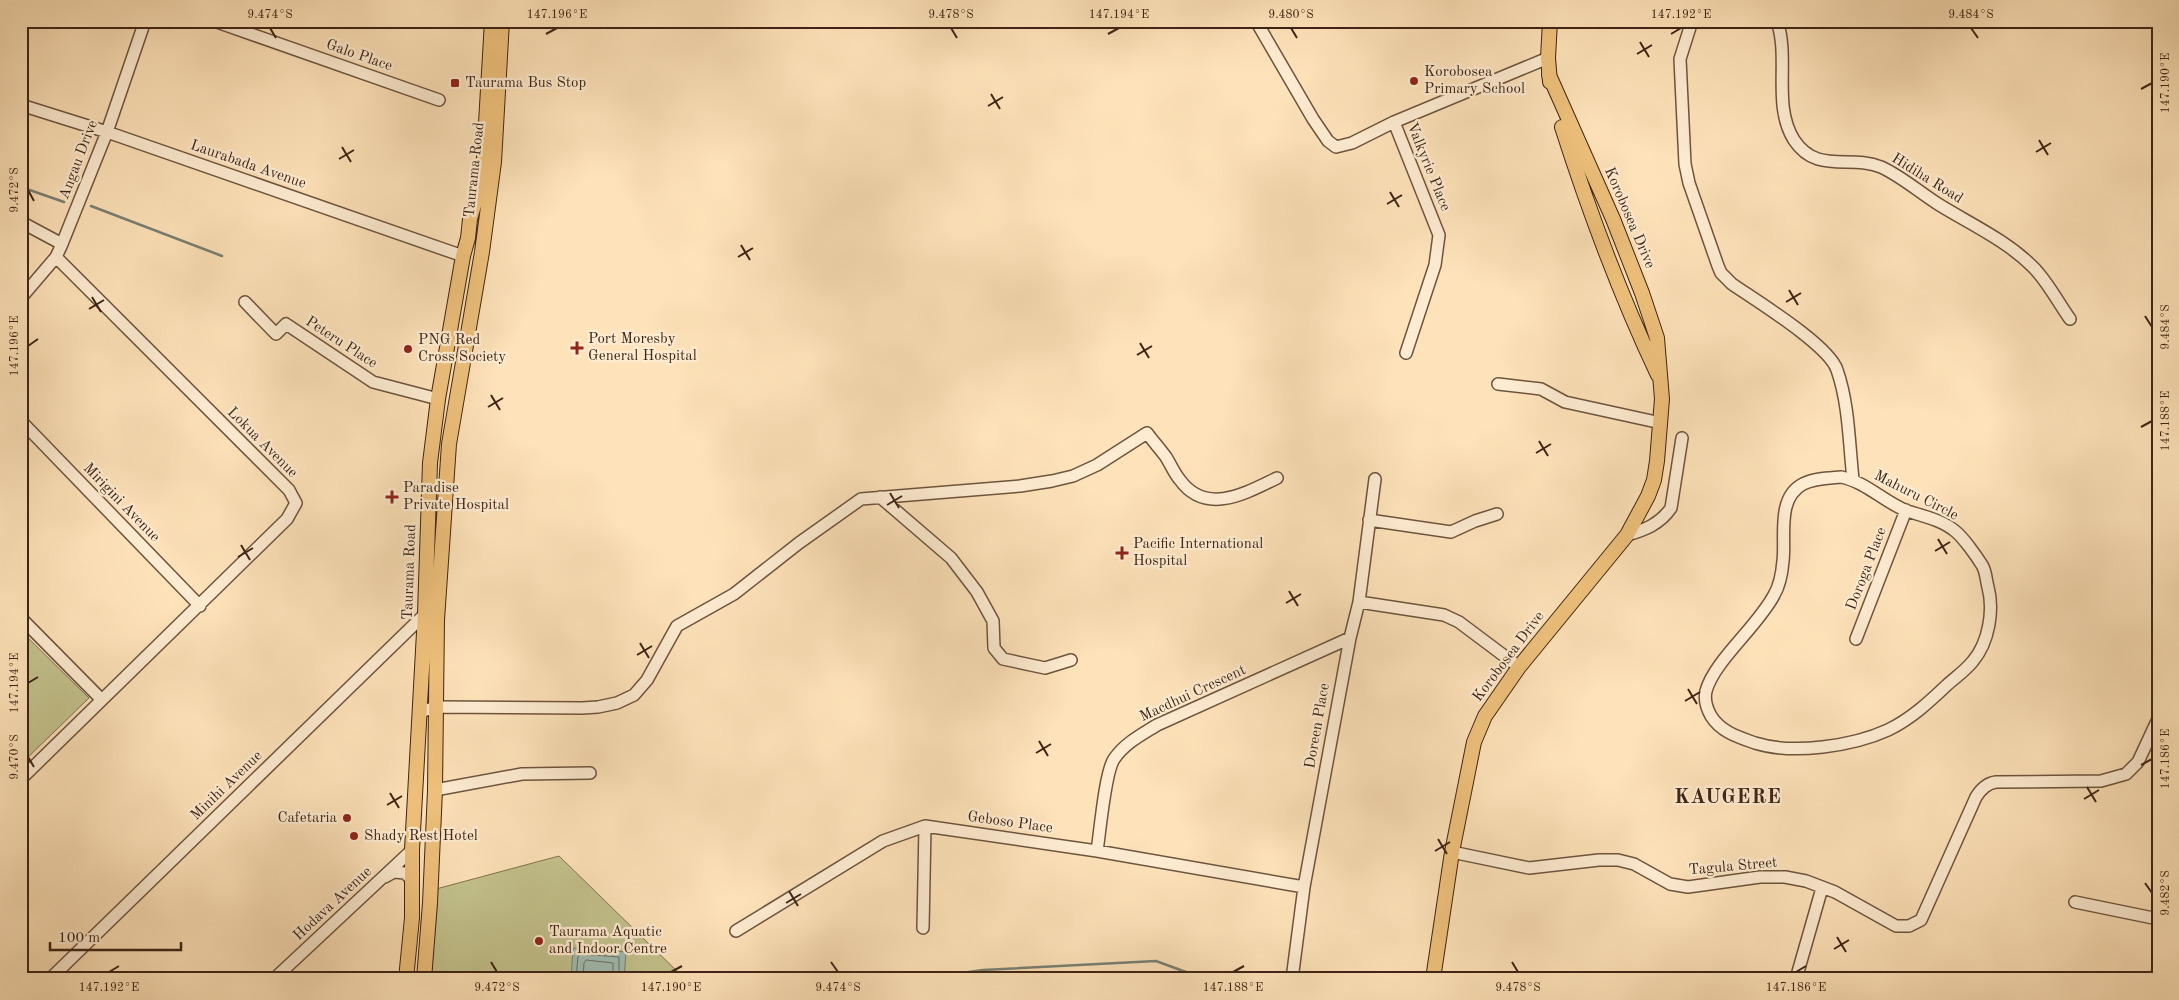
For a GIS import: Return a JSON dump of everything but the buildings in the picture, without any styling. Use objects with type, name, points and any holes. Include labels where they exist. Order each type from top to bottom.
[{"type":"main road","name":"Taurama Road","points":[[406,979],[412,918],[412,846],[426,614],[430,464],[438,400],[470,219],[483,174],[492,21]]},
{"type":"main road","name":"Taurama Road","points":[[424,979],[435,790],[437,620],[449,444],[482,252],[494,162],[502,21]]},
{"type":"main road","name":"Korobosea Drive","points":[[1433,979],[1435,954],[1452,852],[1474,742],[1479,728],[1519,667],[1626,535],[1641,511],[1654,480],[1661,423],[1660,354],[1657,338],[1642,293],[1613,219],[1549,74],[1550,21]]},
{"type":"main road","points":[[412,846],[432,844]]},
{"type":"street","name":"Angau Drive","points":[[21,298],[56,258],[107,132],[145,21]]},
{"type":"street","name":"Galo Place","points":[[214,21],[439,100]]},
{"type":"street","points":[[1256,21],[1313,119],[1328,141],[1336,147],[1352,143],[1394,122]]},
{"type":"street","points":[[1692,21],[1680,59],[1685,164],[1689,183],[1718,266],[1732,284],[1818,346],[1837,369],[1844,404],[1853,479]]},
{"type":"street","name":"Hidiha Road","points":[[1777,21],[1782,58],[1784,110],[1789,130],[1803,150],[1821,161],[1878,166],[1965,221],[2014,249],[2034,268],[2070,319]]},
{"type":"street","name":"Valkyrie Place","points":[[1406,353],[1435,265],[1439,234],[1394,122],[1548,58]]},
{"type":"street","name":"Laurabada Avenue","points":[[21,105],[107,132],[464,256]]},
{"type":"street","points":[[21,222],[62,244]]},
{"type":"street","name":"Lokua Avenue","points":[[21,779],[287,519],[296,503],[289,490],[56,258]]},
{"type":"street","name":"Peteru Place","points":[[245,302],[276,334],[286,324],[374,382],[438,400]]},
{"type":"street","points":[[1498,384],[1541,389],[1565,402],[1661,423]]},
{"type":"street","name":"Mirigini Avenue","points":[[21,421],[200,606]]},
{"type":"street","points":[[420,712],[436,707],[598,708],[618,703],[634,694],[647,680],[678,626],[734,594],[799,543],[861,500],[1011,487],[1052,481],[1073,476],[1097,465],[1147,433],[1165,455],[1181,482],[1199,497],[1224,500],[1242,495],[1277,478]]},
{"type":"street","points":[[1626,535],[1648,529],[1666,515],[1671,508],[1682,438]]},
{"type":"street","name":"Mahuru Circle","points":[[1841,477],[1853,479],[1906,510],[1923,514],[1956,531],[1983,567],[1991,599],[1989,628],[1974,660],[1920,710],[1889,729],[1861,740],[1814,747],[1790,748],[1764,746],[1724,730],[1711,716],[1705,700],[1706,691],[1717,670],[1761,616],[1775,594],[1781,577],[1784,559],[1783,526],[1791,495],[1803,484],[1816,480],[1841,477]]},
{"type":"street","name":"Doreen Place","points":[[1292,979],[1304,887],[1350,638],[1359,602],[1375,479]]},
{"type":"street","points":[[880,497],[951,558],[977,592],[993,621],[994,648],[1004,659],[1045,668],[1071,660]]},
{"type":"street","name":"Doroga Place","points":[[1856,639],[1906,510]]},
{"type":"street","points":[[1369,520],[1451,532],[1496,514]]},
{"type":"street","points":[[1359,602],[1444,614],[1459,622],[1519,667]]},
{"type":"street","name":"Minihi Avenue","points":[[50,979],[426,614]]},
{"type":"street","points":[[21,618],[101,699]]},
{"type":"street","name":"Macdhui Crescent","points":[[1097,851],[1104,796],[1113,760],[1129,742],[1156,725],[1350,638]]},
{"type":"street","name":"Tagula Street","points":[[1452,852],[1528,868],[1599,860],[1618,860],[1634,864],[1670,884],[1688,887],[1760,877],[1785,877],[1806,881],[1856,903],[1896,926],[1909,926],[1921,920],[1976,797],[1981,790],[1990,783],[1996,782],[2101,781],[2126,774],[2138,762],[2158,719]]},
{"type":"street","points":[[435,790],[522,774],[590,773]]},
{"type":"street","points":[[923,928],[925,826]]},
{"type":"street","name":"Geboso Place","points":[[736,931],[883,841],[925,826],[1097,851],[1304,887]]},
{"type":"street","name":"Hodava Avenue","points":[[274,979],[382,878],[412,846]]},
{"type":"street","points":[[382,878],[394,872],[410,876],[412,880]]},
{"type":"street","points":[[1796,979],[1822,888]]},
{"type":"street","points":[[2075,902],[2158,919]]},
{"type":"street","points":[[2156,979],[2158,970]]},
{"type":"shaded area","points":[[21,631],[89,698],[21,764]]},
{"type":"shaded area","name":"Taurama Aquatic and Indoor Centre","points":[[559,856],[685,979],[430,979],[436,889]]},
{"type":"water","points":[[573,948],[626,952],[624,979],[571,979]]},
{"type":"waterway","points":[[21,187],[64,202]]},
{"type":"waterway","points":[[91,206],[222,256]]},
{"type":"waterway","points":[[919,979],[983,970],[1156,961],[1205,979]]},
{"type":"place","name":"Korobosea Primary School","points":[[1414,81]]},
{"type":"place","name":"Taurama Bus Stop","points":[[455,83]]},
{"type":"place","name":"Port Moresby General Hospital","points":[[577,348]]},
{"type":"place","name":"PNG Red Cross Society","points":[[408,349]]},
{"type":"place","name":"Paradise Private Hospital","points":[[392,497]]},
{"type":"place","name":"Pacific International Hospital","points":[[1122,553]]},
{"type":"place","name":"Cafetaria","points":[[347,818]]},
{"type":"place","name":"Shady Rest Hotel","points":[[354,836]]},
{"type":"place","name":"Taurama Aquatic and Indoor Centre","points":[[539,941]]},
{"type":"district","name":"KAUGERE","points":[[1728,798]]}]
